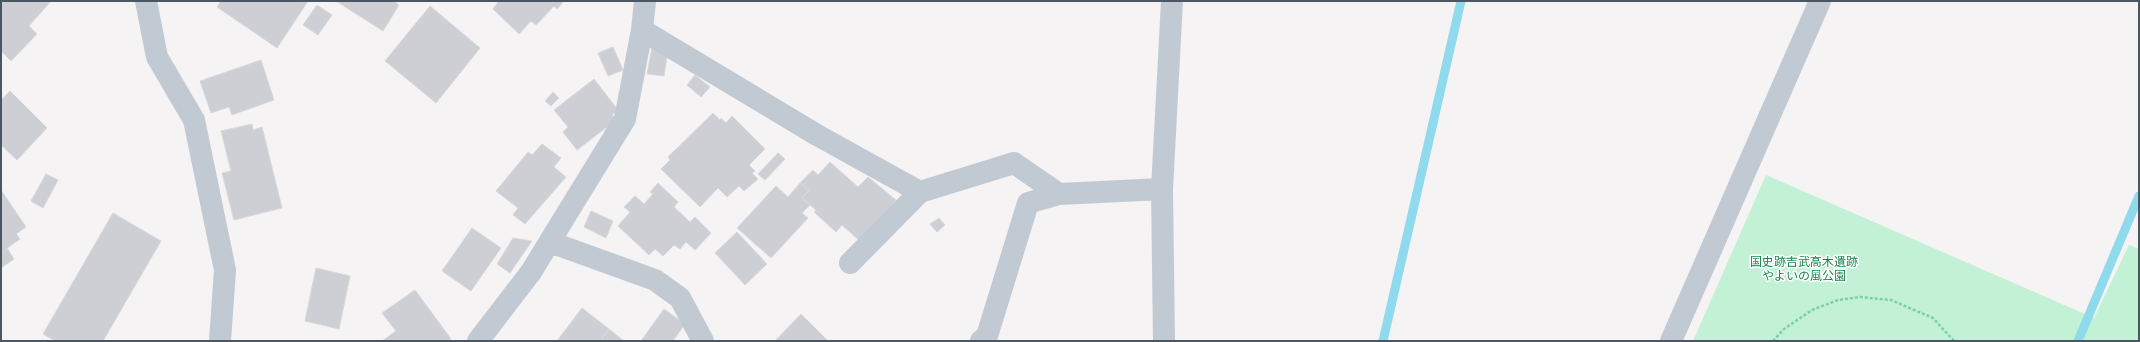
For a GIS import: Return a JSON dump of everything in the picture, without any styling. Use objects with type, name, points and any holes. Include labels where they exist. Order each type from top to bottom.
[{"type":"street","points":[[146,1],[157,57],[194,120],[225,270],[220,341]]},
{"type":"street","points":[[478,341],[482,338],[531,272],[624,119],[642,30],[645,1]]},
{"type":"street","points":[[1164,341],[1162,188],[1172,1]]},
{"type":"street","points":[[1671,341],[1820,1]]},
{"type":"street","points":[[642,30],[817,135],[920,192]]},
{"type":"street","points":[[850,263],[920,192],[1014,162],[1059,194]]},
{"type":"street","points":[[981,341],[987,336],[1028,202],[1059,194],[1162,188]]},
{"type":"street","points":[[550,242],[656,280],[680,298],[703,341]]},
{"type":"path","points":[[1772,341],[1784,329],[1812,310],[1838,300],[1860,297],[1891,300],[1933,318],[1954,341]]},
{"type":"green space","name":"国史跡吉武高木遺跡 やよいの風公園","points":[[1766,175],[2094,318],[2129,245],[2139,249],[2139,341],[1693,341]]},
{"type":"building","points":[[1,1],[51,1],[29,26],[37,34],[11,61],[1,51]]},
{"type":"building","points":[[221,1],[308,1],[277,48],[217,7]]},
{"type":"building","points":[[336,1],[393,1],[399,5],[383,31]]},
{"type":"building","points":[[499,1],[564,1],[557,9],[554,6],[536,25],[531,21],[519,34],[493,9]]},
{"type":"building","points":[[317,5],[332,15],[318,35],[303,25]]},
{"type":"building","points":[[430,6],[480,48],[436,103],[385,61]]},
{"type":"building","points":[[613,47],[623,70],[608,76],[598,53]]},
{"type":"building","points":[[652,47],[668,49],[664,76],[647,74]]},
{"type":"building","points":[[261,60],[274,100],[232,115],[229,107],[211,113],[200,81]]},
{"type":"building","points":[[695,75],[710,87],[701,97],[687,85]]},
{"type":"building","points":[[594,79],[618,110],[612,115],[616,120],[577,150],[563,132],[568,127],[554,110]]},
{"type":"building","points":[[10,91],[47,128],[17,160],[1,145],[1,100]]},
{"type":"building","points":[[553,92],[559,98],[551,106],[545,101]]},
{"type":"building","points":[[713,113],[720,120],[721,118],[726,123],[732,116],[765,149],[749,165],[755,171],[752,173],[758,179],[744,191],[739,186],[727,197],[718,188],[700,207],[661,169],[670,160],[668,157]]},
{"type":"building","points":[[252,124],[253,130],[262,127],[282,208],[234,220],[222,173],[231,171],[221,131]]},
{"type":"building","points":[[542,144],[561,158],[554,167],[566,177],[525,224],[513,215],[518,208],[496,191],[528,152],[532,155]]},
{"type":"building","points":[[778,153],[785,159],[765,180],[758,174]]},
{"type":"building","points":[[830,162],[858,187],[868,177],[896,200],[861,242],[842,225],[836,232],[814,212],[816,210],[802,198],[809,190],[800,183],[813,170],[818,175]]},
{"type":"building","points":[[46,174],[58,180],[43,208],[31,201]]},
{"type":"building","points":[[658,183],[678,202],[674,207],[690,222],[695,217],[711,233],[695,250],[686,242],[680,249],[674,245],[663,256],[655,249],[649,255],[618,226],[630,212],[624,207],[635,196],[644,204],[653,194],[650,192]]},
{"type":"building","points":[[800,183],[809,190],[802,198],[810,205],[802,213],[808,218],[771,258],[737,228],[776,186],[788,197]]},
{"type":"building","points":[[1,190],[26,227],[16,234],[20,239],[7,248],[14,259],[1,268]]},
{"type":"building","points":[[591,211],[613,221],[606,238],[584,227]]},
{"type":"building","points":[[113,213],[161,241],[103,341],[55,341],[43,334]]},
{"type":"building","points":[[939,218],[945,225],[937,232],[930,224]]},
{"type":"building","points":[[472,228],[501,248],[471,291],[442,271]]},
{"type":"building","points":[[737,232],[767,264],[745,285],[715,253]]},
{"type":"building","points":[[513,238],[532,241],[510,273],[497,264]]},
{"type":"building","points":[[316,268],[350,276],[339,329],[305,321]]},
{"type":"building","points":[[415,290],[451,339],[448,341],[382,341],[396,331],[382,313]]},
{"type":"building","points":[[582,308],[609,329],[600,341],[557,341]]},
{"type":"building","points":[[664,309],[685,324],[673,341],[641,341]]},
{"type":"building","points":[[801,314],[828,341],[775,341]]},
{"type":"building","points":[[609,329],[624,341],[600,341]]},
{"type":"waterway","points":[[1383,341],[1461,1]]},
{"type":"waterway","points":[[2078,341],[2139,196]]}]
